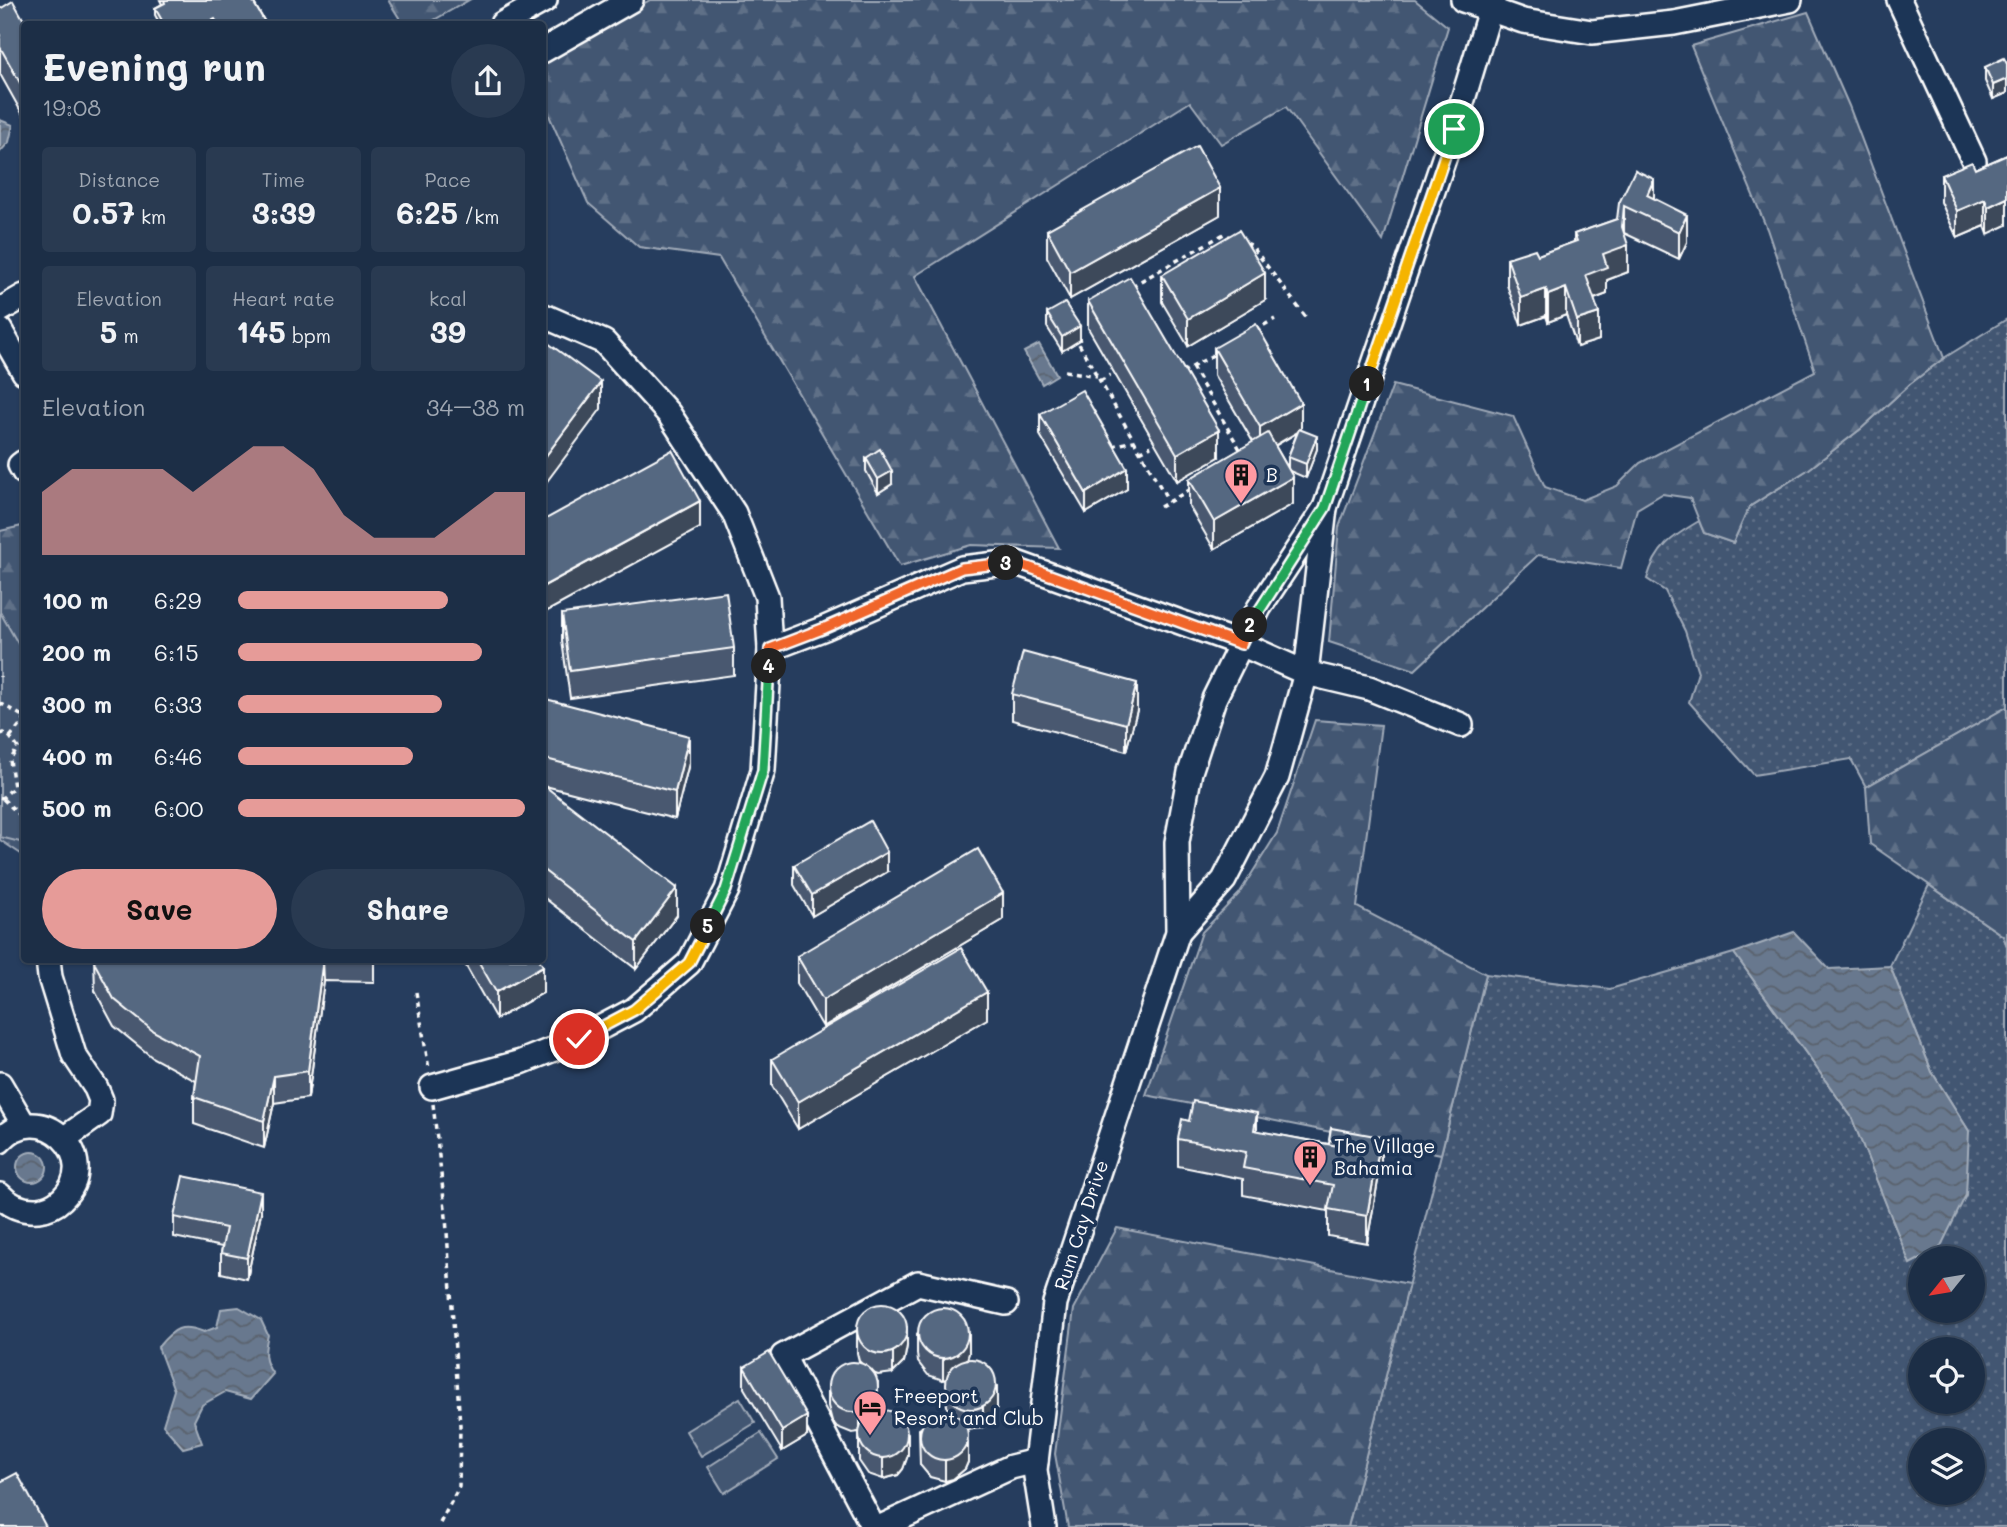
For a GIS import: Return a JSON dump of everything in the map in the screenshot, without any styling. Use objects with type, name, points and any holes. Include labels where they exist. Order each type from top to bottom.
[{"type":"street","points":[[507,21],[545,0]]},
{"type":"street","points":[[546,49],[631,0]]},
{"type":"street","points":[[1464,0],[1491,5],[1522,21],[1592,32],[1674,23],[1790,0]]},
{"type":"street","points":[[1899,0],[1974,161]]},
{"type":"street","name":"Rum Cay Drive","points":[[1178,932],[1224,880],[1277,777],[1306,673],[1325,508],[1454,129],[1491,5]]},
{"type":"street","points":[[0,310],[21,298]]},
{"type":"street","points":[[432,1087],[521,1062],[579,1039],[634,1010],[689,963],[726,890],[763,770],[770,649],[767,597],[734,513],[669,414],[604,342],[546,317]]},
{"type":"street","points":[[0,330],[16,362]]},
{"type":"street","name":"Rum Cay Drive","points":[[1044,1527],[1035,1470],[1055,1303],[1178,932],[1177,842],[1190,772],[1214,699],[1259,608],[1325,508]]},
{"type":"street","points":[[770,649],[962,568],[1014,562],[1241,644],[1306,673],[1368,688],[1461,725]]},
{"type":"street","points":[[48,963],[50,977],[74,1055],[102,1100],[99,1114],[65,1138]]},
{"type":"street","points":[[0,1083],[24,1125]]},
{"type":"street","points":[[0,1141],[8,1132],[24,1125],[53,1129],[65,1138],[73,1151],[76,1165],[71,1187],[57,1204],[29,1211],[15,1207],[1,1198]]},
{"type":"street","points":[[873,1527],[783,1356],[918,1283],[1006,1303]]},
{"type":"street","points":[[881,1527],[1011,1467],[1036,1461]]},
{"type":"path","points":[[1127,289],[1224,234],[1251,245],[1308,320]]},
{"type":"path","points":[[1251,332],[1275,319]]},
{"type":"path","points":[[1079,344],[1169,502]]},
{"type":"path","points":[[1179,361],[1185,371],[1227,346]]},
{"type":"path","points":[[1192,367],[1245,458]]},
{"type":"path","points":[[1065,371],[1097,376]]},
{"type":"path","points":[[1100,381],[1110,375]]},
{"type":"path","points":[[1107,447],[1134,441]]},
{"type":"path","points":[[1140,452],[1151,446]]},
{"type":"path","points":[[1160,507],[1202,483]]},
{"type":"path","points":[[0,703],[21,717]]},
{"type":"path","points":[[10,737],[21,723]]},
{"type":"path","points":[[0,734],[4,733],[10,737],[18,748],[10,761],[14,787],[1,798],[21,817]]},
{"type":"path","points":[[416,992],[432,1087],[446,1217],[460,1425],[459,1487],[438,1527]]},
{"type":"green space","points":[[388,0],[469,0],[432,21],[401,21]]},
{"type":"green space","points":[[650,0],[1415,0],[1448,27],[1383,241],[1286,107],[1221,144],[1190,102],[915,276],[1059,548],[971,545],[900,566],[719,258],[639,247],[588,203],[546,109],[546,61]]},
{"type":"green space","points":[[1808,12],[1849,106],[1944,358],[1809,469],[1749,507],[1733,543],[1704,533],[1690,498],[1662,494],[1637,509],[1621,568],[1538,555],[1415,670],[1329,642],[1339,527],[1393,385],[1513,416],[1545,487],[1582,500],[1617,486],[1640,463],[1815,371],[1767,229],[1691,46]]},
{"type":"green space","points":[[2007,319],[2007,707],[1866,787],[1851,759],[1754,775],[1689,702],[1698,672],[1685,631],[1665,591],[1647,579],[1655,559],[1666,544],[1699,521],[1704,533],[1733,543],[1749,507],[1809,469],[1944,358]]},
{"type":"green space","points":[[21,526],[21,748],[0,649],[0,531]]},
{"type":"green space","points":[[0,612],[21,649],[21,842],[0,837]]},
{"type":"green space","points":[[2007,707],[2007,946],[2003,936],[1870,844],[1866,787]]},
{"type":"green space","points":[[1315,720],[1381,725],[1357,907],[1486,974],[1441,1154],[1146,1095],[1202,932],[1239,894],[1277,833]]},
{"type":"green space","points":[[21,782],[21,854],[0,840],[0,801]]},
{"type":"green space","points":[[1929,885],[2003,936],[2007,946],[2007,1527],[1348,1527],[1486,974],[1610,989],[1734,953],[1851,1116],[1908,1258],[1908,1323],[1985,1323],[1985,1246],[1940,1246],[1969,1131],[1932,1072],[1890,966]]},
{"type":"green space","points":[[1117,1228],[1409,1284],[1348,1527],[1068,1527],[1055,1454],[1074,1309]]},
{"type":"green space","points":[[740,1398],[755,1423],[701,1456],[686,1431]]},
{"type":"green space","points":[[761,1433],[778,1459],[724,1493],[708,1467]]},
{"type":"water","points":[[0,120],[13,125],[9,142],[0,152]]},
{"type":"water","points":[[1039,344],[1057,375],[1042,384],[1024,352]]},
{"type":"water","points":[[1794,932],[1829,969],[1890,966],[1932,1072],[1969,1131],[1966,1195],[1941,1246],[1908,1246],[1908,1259],[1851,1116],[1734,953]]},
{"type":"water","points":[[32,1152],[43,1156],[47,1167],[43,1178],[32,1182],[21,1178],[17,1167],[21,1156]]},
{"type":"water","points":[[239,1307],[261,1320],[268,1335],[266,1360],[273,1374],[251,1399],[225,1392],[202,1405],[194,1421],[202,1443],[183,1448],[163,1425],[174,1390],[158,1347],[178,1329],[189,1328],[204,1332],[217,1327],[221,1309]]},
{"type":"building","points":[[164,0],[252,0],[264,21],[162,21],[155,8],[165,3]]},
{"type":"building","points":[[13,1],[24,21],[21,21],[21,85],[0,47],[0,9]]},
{"type":"building","points":[[2004,58],[2007,64],[2007,79],[1993,85],[1985,67]]},
{"type":"building","points":[[1197,146],[1220,188],[1070,272],[1047,230]]},
{"type":"building","points":[[2007,155],[2007,198],[1988,207],[1985,199],[1957,211],[1941,175],[1972,162],[1975,169]]},
{"type":"building","points":[[1635,170],[1654,179],[1647,195],[1687,215],[1679,232],[1624,206],[1622,227],[1628,245],[1603,254],[1607,267],[1586,275],[1599,313],[1577,320],[1566,288],[1548,295],[1546,289],[1521,298],[1507,258],[1535,249],[1538,255],[1577,241],[1574,234],[1617,219],[1619,203]]},
{"type":"building","points":[[1239,230],[1265,273],[1188,319],[1162,275]]},
{"type":"building","points":[[1130,277],[1219,430],[1177,454],[1088,301]]},
{"type":"building","points":[[1065,303],[1080,326],[1062,337],[1047,313]]},
{"type":"building","points":[[1256,324],[1301,403],[1260,427],[1214,348]]},
{"type":"building","points":[[548,343],[601,382],[546,456]]},
{"type":"building","points":[[1082,390],[1127,468],[1086,493],[1040,414]]},
{"type":"building","points":[[1299,429],[1317,436],[1306,464],[1288,457]]},
{"type":"building","points":[[1268,433],[1293,477],[1214,522],[1189,479]]},
{"type":"building","points":[[880,449],[892,471],[878,479],[866,458]]},
{"type":"building","points":[[672,450],[700,501],[546,585],[546,519]]},
{"type":"building","points":[[726,592],[734,648],[570,671],[562,614]]},
{"type":"building","points":[[1023,652],[1137,683],[1126,724],[1012,694]]},
{"type":"building","points":[[546,699],[689,736],[675,792],[546,759]]},
{"type":"building","points":[[546,787],[677,888],[636,942],[546,872]]},
{"type":"building","points":[[870,821],[887,852],[812,895],[794,865]]},
{"type":"building","points":[[978,849],[1003,893],[823,1000],[797,956]]},
{"type":"building","points":[[961,948],[987,992],[798,1102],[772,1059]]},
{"type":"building","points":[[322,963],[308,1071],[274,1076],[264,1121],[194,1097],[200,1056],[153,1031],[114,999],[95,964]]},
{"type":"building","points":[[479,963],[541,963],[543,966],[496,992]]},
{"type":"building","points":[[1193,1101],[1257,1113],[1254,1130],[1343,1147],[1343,1142],[1329,1140],[1331,1128],[1381,1137],[1367,1216],[1328,1209],[1333,1185],[1243,1168],[1246,1152],[1178,1139],[1182,1119],[1189,1121]]},
{"type":"building","points":[[183,1176],[261,1192],[247,1258],[221,1253],[226,1228],[174,1217]]},
{"type":"building","points":[[882,1304],[899,1312],[907,1329],[899,1346],[882,1354],[865,1346],[857,1329],[865,1312]]},
{"type":"building","points":[[933,1309],[953,1309],[967,1323],[967,1343],[953,1357],[933,1357],[919,1343],[919,1323]]},
{"type":"building","points":[[769,1352],[807,1416],[782,1431],[744,1367]]},
{"type":"building","points":[[971,1359],[989,1366],[996,1384],[989,1402],[971,1409],[953,1402],[946,1384],[953,1366]]},
{"type":"building","points":[[853,1362],[870,1370],[878,1387],[870,1404],[853,1412],[836,1404],[828,1387],[836,1370]]},
{"type":"building","points":[[883,1410],[892,1411],[900,1417],[906,1425],[906,1443],[900,1451],[892,1457],[883,1458],[874,1457],[866,1451],[860,1443],[859,1434],[860,1425],[866,1417],[874,1411]]},
{"type":"building","points":[[944,1412],[961,1419],[968,1436],[961,1453],[944,1460],[927,1453],[920,1436],[927,1419]]},
{"type":"building","points":[[17,1473],[46,1527],[0,1527],[0,1482]]},
{"type":"place","name":"B","points":[[1241,505]]},
{"type":"place","name":"The Village Bahamia","points":[[1310,1187]]},
{"type":"place","name":"Freeport Resort and Club","points":[[870,1437]]},
{"type":"route","points":[[579,1039],[634,1010],[689,963],[726,890],[763,770],[770,649],[962,568],[1014,562],[1241,644],[1259,608],[1325,508],[1454,129]]}]
